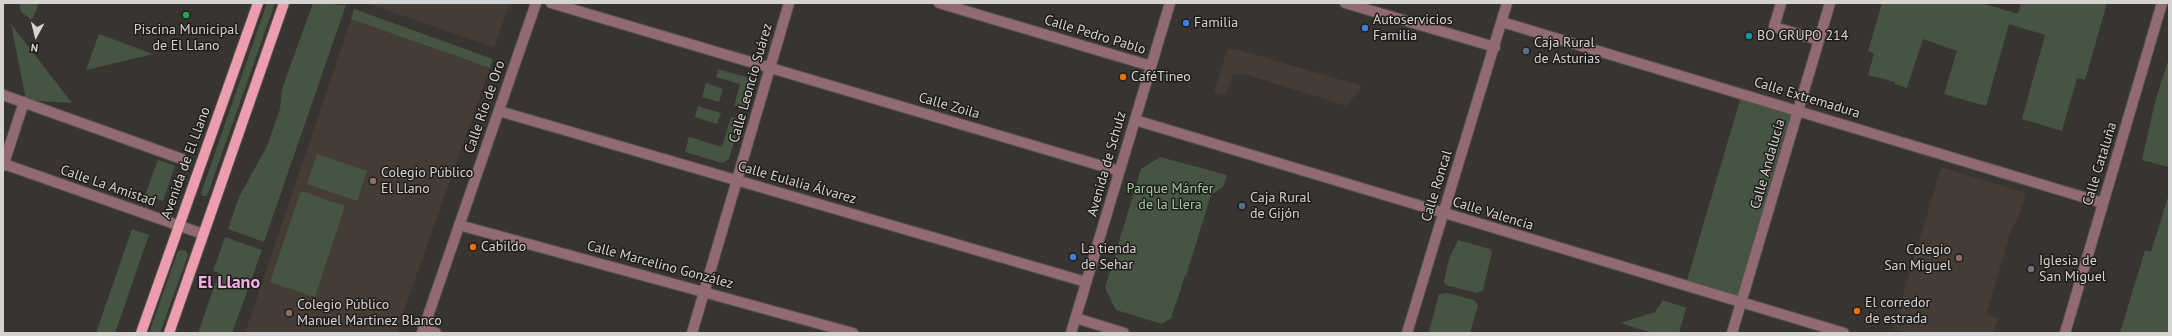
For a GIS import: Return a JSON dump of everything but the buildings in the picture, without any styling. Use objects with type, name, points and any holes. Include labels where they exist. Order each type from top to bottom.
[{"type":"main road","name":"Avenida de El Llano","points":[[141,333],[258,3]]},
{"type":"main road","points":[[169,333],[284,3]]},
{"type":"street","name":"Calle Río de Oro","points":[[422,331],[536,3]]},
{"type":"street","name":"Calle Zoila","points":[[552,3],[1119,171]]},
{"type":"street","name":"Calle Leoncio Suárez","points":[[692,333],[789,3]]},
{"type":"street","name":"Calle Pedro Pablo","points":[[939,3],[1151,66]]},
{"type":"street","name":"Avenida de Schulz","points":[[1071,333],[1170,3]]},
{"type":"street","points":[[1345,3],[1494,47]]},
{"type":"street","name":"Calle Roncal","points":[[1407,333],[1507,3]]},
{"type":"street","points":[[1781,3],[1774,27],[1819,40]]},
{"type":"street","name":"Calle Andalucía","points":[[1732,333],[1830,3]]},
{"type":"street","name":"Calle Cataluña","points":[[2065,333],[2162,3]]},
{"type":"street","name":"Calle Extremadura","points":[[1502,22],[2104,203]]},
{"type":"street","points":[[3,95],[182,159]]},
{"type":"street","points":[[3,165],[24,102]]},
{"type":"street","name":"Calle Eulalia Álvarez","points":[[499,110],[1086,282]]},
{"type":"street","name":"Calle Valencia","points":[[1135,120],[1443,214],[1844,333]]},
{"type":"street","name":"Calle La Amistad","points":[[3,165],[203,234]]},
{"type":"street","name":"Calle Marcelino González","points":[[459,225],[853,333]]},
{"type":"street","points":[[1076,318],[1124,333]]},
{"type":"street","points":[[422,331],[436,333]]},
{"type":"shaded area","points":[[365,3],[510,3],[494,47]]},
{"type":"shaded area","name":"Colegio Público El Llano","points":[[351,19],[490,68],[396,333],[245,333]]},
{"type":"shaded area","points":[[1227,49],[1239,50],[1362,86],[1347,106],[1241,73],[1240,75],[1233,73],[1226,95],[1214,92]]},
{"type":"shaded area","name":"Colegio San Miguel","points":[[1941,167],[2026,193],[2016,224],[2013,224],[1986,314],[1998,318],[1993,333],[1905,333],[1893,329]]},
{"type":"green space","points":[[19,3],[39,3],[32,20],[21,12]]},
{"type":"green space","points":[[267,3],[275,3],[207,196],[202,196],[201,193]]},
{"type":"green space","points":[[313,3],[346,5],[264,242],[228,229],[239,197],[267,146],[280,109],[282,89]]},
{"type":"green space","points":[[1882,3],[1982,3],[2018,14],[2021,3],[2107,3],[2085,80],[2077,78],[2062,131],[2022,119],[2045,35],[2009,24],[1986,106],[1944,94],[1957,51],[1923,39],[1907,88],[1895,84],[1895,82],[1868,75],[1874,54],[1868,51]]},
{"type":"green space","points":[[354,9],[493,59],[490,68],[351,19]]},
{"type":"green space","points":[[11,24],[72,103],[26,100]]},
{"type":"green space","points":[[99,34],[153,54],[86,70]]},
{"type":"green space","points":[[2169,58],[2169,167],[2142,160],[2155,102]]},
{"type":"green space","points":[[718,69],[753,79],[744,109],[734,106],[740,84],[716,77]]},
{"type":"green space","points":[[706,83],[723,89],[719,102],[702,97]]},
{"type":"green space","points":[[1742,93],[1798,110],[1741,303],[1685,287]]},
{"type":"green space","points":[[698,106],[721,113],[717,124],[695,117]]},
{"type":"green space","points":[[731,117],[741,120],[729,159],[722,163],[685,152],[689,137],[722,147]]},
{"type":"green space","points":[[317,154],[367,171],[357,201],[307,184]]},
{"type":"green space","name":"Parque Mánfer de la Llera","points":[[1160,157],[1227,175],[1223,187],[1211,195],[1186,276],[1171,318],[1162,324],[1116,310],[1105,288],[1141,169]]},
{"type":"green space","points":[[158,160],[175,166],[163,201],[145,195]]},
{"type":"green space","points":[[301,191],[345,206],[315,297],[270,282]]},
{"type":"green space","points":[[2169,194],[2169,333],[2120,333],[2145,250],[2151,252]]},
{"type":"green space","points":[[132,229],[149,235],[115,333],[96,333]]},
{"type":"green space","points":[[225,237],[262,250],[232,333],[198,333],[219,273],[213,271]]},
{"type":"green space","points":[[1458,240],[1490,249],[1492,252],[1483,290],[1477,293],[1446,285],[1444,282],[1449,259]]},
{"type":"green space","points":[[178,251],[186,251],[188,255],[160,333],[149,333]]},
{"type":"green space","points":[[1447,293],[1474,300],[1478,306],[1470,333],[1429,332],[1439,294]]},
{"type":"green space","points":[[1663,300],[1686,308],[1679,333],[1653,333],[1620,323],[1655,312]]},
{"type":"place","name":"Piscina Municipal de El Llano","points":[[186,15]]},
{"type":"place","name":"Familia","points":[[1186,23]]},
{"type":"place","name":"Autoservicios Familia","points":[[1365,28]]},
{"type":"place","name":"BO GRUPO 214","points":[[1749,36]]},
{"type":"place","name":"Caja Rural de Asturias","points":[[1526,51]]},
{"type":"place","name":"CaféTineo","points":[[1123,77]]},
{"type":"place","name":"Colegio Público El Llano","points":[[373,181]]},
{"type":"place","name":"Caja Rural de Gijón","points":[[1242,206]]},
{"type":"place","name":"Cabildo","points":[[473,247]]},
{"type":"place","name":"La tienda de Sehar","points":[[1073,257]]},
{"type":"place","name":"Colegio San Miguel","points":[[1959,258]]},
{"type":"place","name":"Iglesia de San Miguel","points":[[2031,269]]},
{"type":"place","name":"El corredor de estrada","points":[[1857,311]]},
{"type":"place","name":"Colegio Público Manuel Martinez Blanco","points":[[289,313]]},
{"type":"district","name":"El Llano","points":[[229,283]]}]
